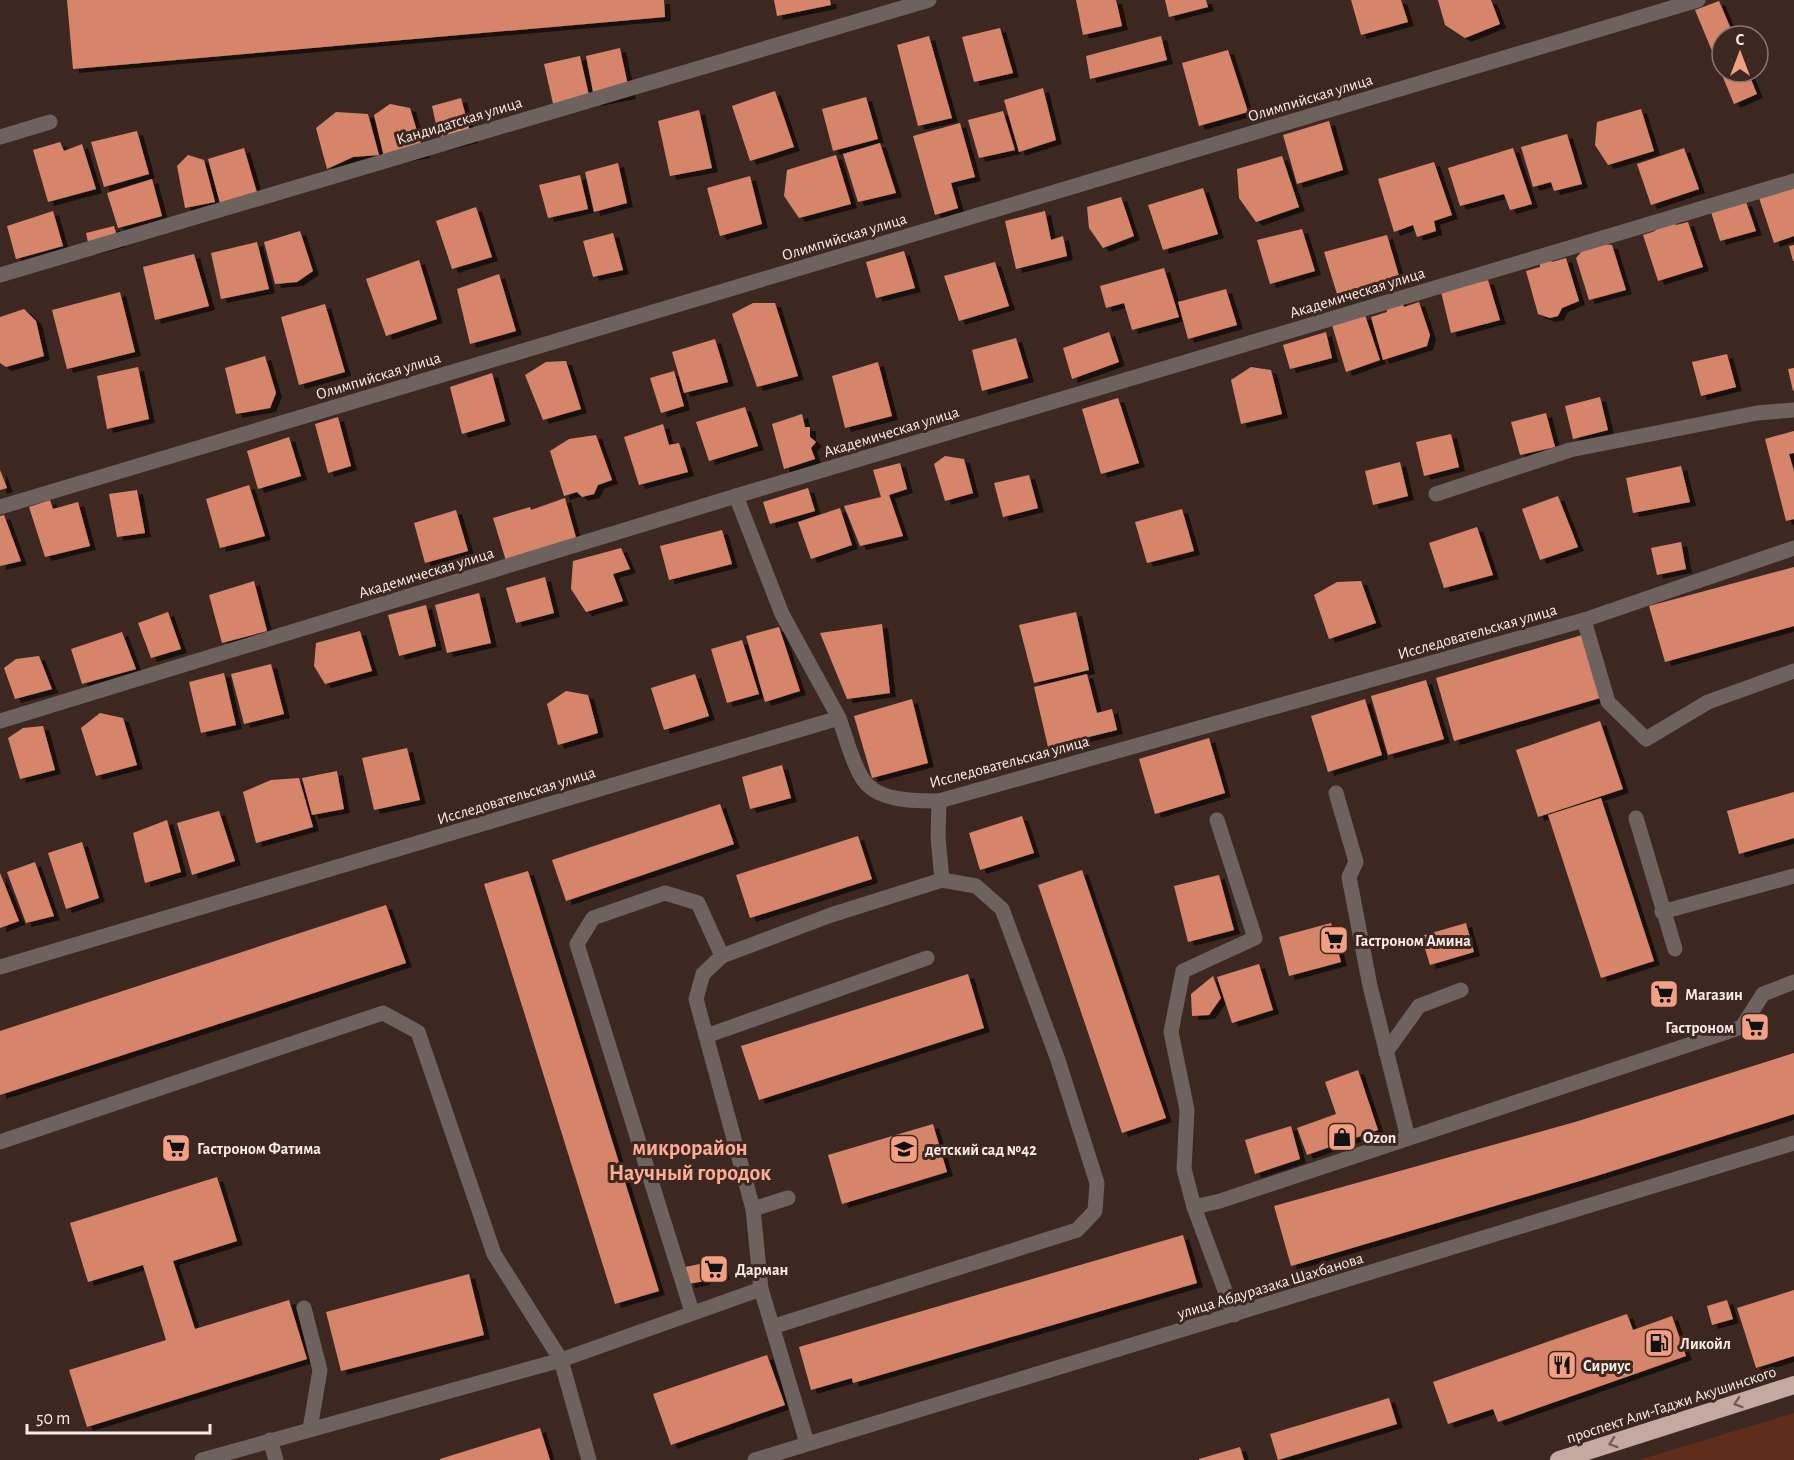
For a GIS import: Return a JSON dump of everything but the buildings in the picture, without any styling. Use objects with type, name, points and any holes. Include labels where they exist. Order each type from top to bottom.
[{"type":"highway","name":"проспект Али-Гаджи Акушинского","points":[[1559,1460],[1794,1385]]},
{"type":"street","name":"Кандидатская улица","points":[[0,275],[929,0]]},
{"type":"street","name":"Олимпийская улица","points":[[0,507],[1698,0]]},
{"type":"street","points":[[0,137],[50,122]]},
{"type":"street","name":"Академическая улица","points":[[0,721],[736,496],[1794,181]]},
{"type":"street","points":[[1436,494],[1570,450],[1757,413],[1794,410]]},
{"type":"street","points":[[736,496],[783,614],[839,718]]},
{"type":"street","name":"Исследовательская улица","points":[[0,967],[839,718],[861,778],[879,791],[906,802],[939,801],[1584,620],[1794,548]]},
{"type":"street","points":[[1584,620],[1608,702],[1646,739],[1708,702],[1794,671]]},
{"type":"street","points":[[1336,793],[1356,862],[1349,877],[1370,986],[1408,1138]]},
{"type":"street","points":[[939,801],[938,837],[942,880]]},
{"type":"street","points":[[1636,818],[1662,912],[1675,949]]},
{"type":"street","points":[[1217,820],[1255,938],[1183,971],[1171,1032],[1187,1110],[1184,1169],[1194,1207],[1234,1315]]},
{"type":"street","points":[[1662,912],[1794,876]]},
{"type":"street","points":[[772,1327],[1077,1230],[1095,1211],[1097,1183],[1058,1060],[1002,909],[976,886],[942,880],[831,915],[722,956],[703,974],[696,999],[753,1209],[761,1289],[772,1327],[807,1443]]},
{"type":"street","points":[[692,1312],[577,944],[593,918],[665,893],[698,903],[722,956]]},
{"type":"street","points":[[706,1036],[927,958]]},
{"type":"street","points":[[1194,1207],[1742,1027],[1762,994],[1794,982]]},
{"type":"street","points":[[1386,1052],[1419,1006],[1461,990]]},
{"type":"street","points":[[0,1142],[383,1013],[418,1032],[494,1254],[561,1360],[589,1460]]},
{"type":"street","name":"улица Абдуразака Шахбанова","points":[[755,1460],[1794,1143]]},
{"type":"street","points":[[753,1209],[788,1198]]},
{"type":"street","points":[[202,1460],[561,1360],[761,1289]]},
{"type":"street","points":[[304,1308],[320,1370],[310,1429]]},
{"type":"street","points":[[270,1440],[276,1460]]},
{"type":"shaded area","points":[[1794,1413],[1794,1460],[1639,1460]]},
{"type":"place","name":"Гастроном Амина","points":[[1334,940]]},
{"type":"place","name":"Магазин","points":[[1664,994]]},
{"type":"place","name":"Гастроном","points":[[1755,1027]]},
{"type":"place","name":"Ozon","points":[[1342,1137]]},
{"type":"place","name":"Гастроном Фатима","points":[[176,1148]]},
{"type":"place","name":"детский сад №42","points":[[904,1149]]},
{"type":"place","name":"Дарман","points":[[714,1269]]},
{"type":"place","name":"Ликойл","points":[[1659,1343]]},
{"type":"place","name":"Сириус","points":[[1562,1365]]},
{"type":"district","name":"микрорайон Научный городок","points":[[690,1160]]}]
